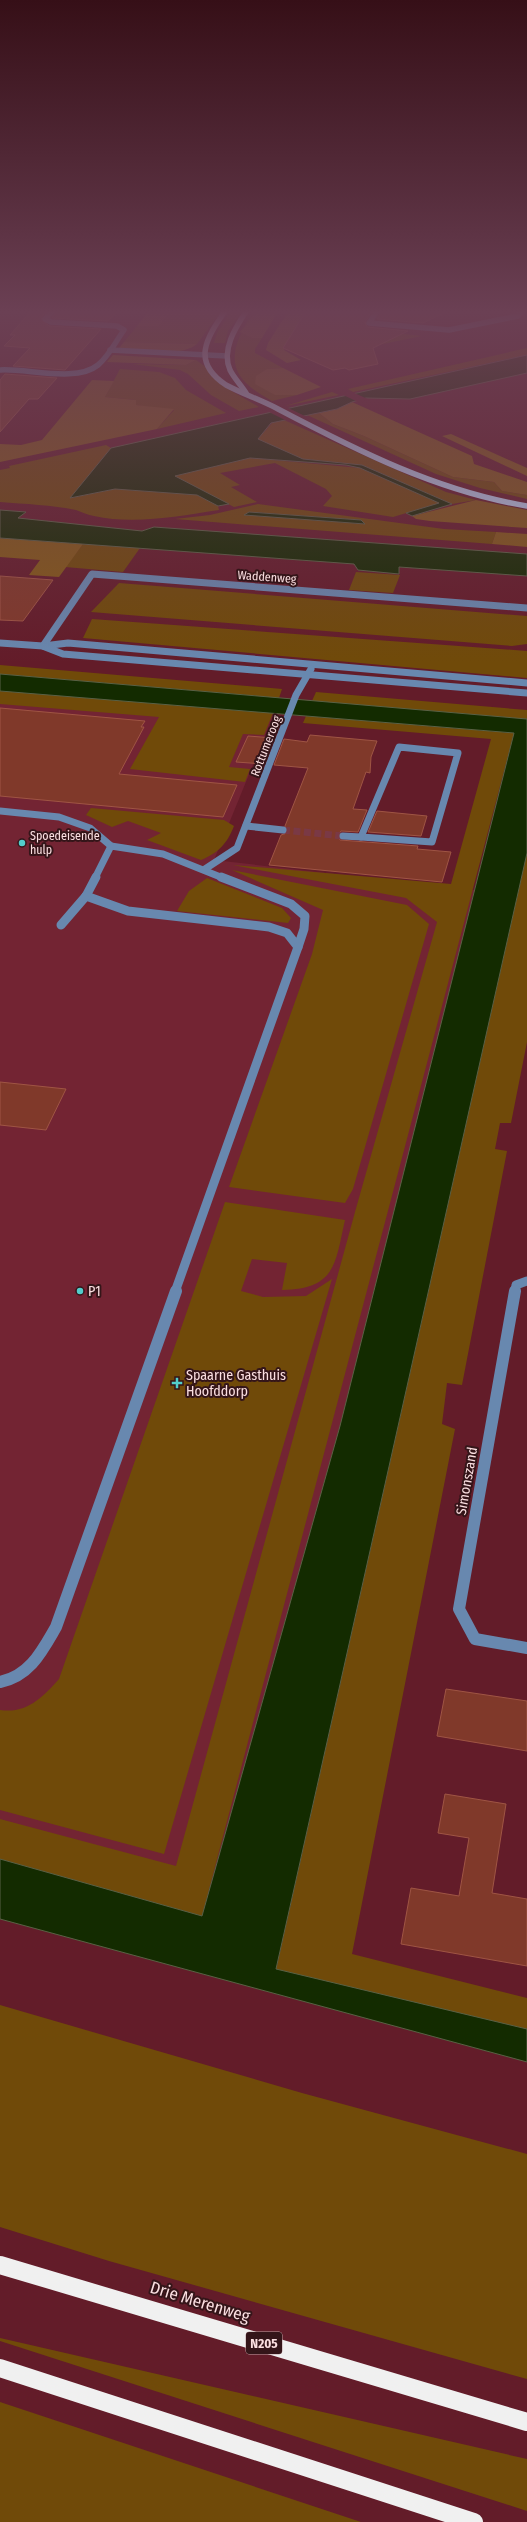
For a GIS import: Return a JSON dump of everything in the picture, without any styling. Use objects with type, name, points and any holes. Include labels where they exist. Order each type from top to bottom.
[{"type":"highway","name":"Drie Merenweg","points":[[0,2265],[527,2422]]},
{"type":"highway","points":[[0,2368],[474,2522]]},
{"type":"main road","points":[[312,428],[425,479],[488,499],[527,506]]},
{"type":"main road","points":[[318,428],[439,478],[476,490],[527,502]]},
{"type":"street","name":"Waddenweg","points":[[43,646],[92,574],[527,608]]},
{"type":"street","points":[[0,643],[43,646],[68,643],[527,683]]},
{"type":"street","points":[[43,646],[63,654],[527,693]]},
{"type":"street","points":[[308,674],[312,665]]},
{"type":"street","name":"Rottumeroog","points":[[205,869],[237,848],[288,720],[296,695],[308,674]]},
{"type":"street","points":[[343,836],[361,838],[432,842],[458,753],[399,747],[361,838]]},
{"type":"street","points":[[0,811],[59,817],[90,828],[110,846],[163,854],[205,869],[291,904],[305,916],[304,929],[298,947],[56,1627],[34,1664],[7,1681],[0,1682]]},
{"type":"street","points":[[246,826],[283,830]]},
{"type":"street","points":[[61,925],[86,896],[110,846]]},
{"type":"street","points":[[86,896],[128,912],[269,927],[287,934],[298,947]]},
{"type":"street","name":"Simonszand","points":[[527,1281],[516,1285],[459,1609],[475,1639],[527,1648]]},
{"type":"shaded area","points":[[52,428],[158,428],[0,462],[0,444],[21,445],[42,440]]},
{"type":"shaded area","points":[[202,428],[267,428],[258,439],[303,459],[362,465],[452,504],[412,516],[406,513],[439,503],[360,468],[346,465],[250,458],[175,476],[229,504],[218,506],[197,495],[115,489],[70,498],[111,448]]},
{"type":"shaded area","points":[[268,428],[301,428],[446,492],[476,500],[452,504],[362,465],[303,459],[257,440]]},
{"type":"shaded area","points":[[335,428],[343,428],[364,436],[453,477],[494,482],[502,491],[527,495],[527,499],[480,488],[436,474]]},
{"type":"shaded area","points":[[343,428],[409,428],[472,456],[474,464],[527,482],[527,495],[502,491],[494,482],[453,477]]},
{"type":"shaded area","points":[[451,434],[527,468],[527,476],[442,436]]},
{"type":"shaded area","points":[[106,445],[111,448],[71,498],[115,489],[197,495],[218,506],[219,510],[157,519],[125,520],[109,519],[76,510],[58,507],[0,502],[0,470],[10,468],[9,466]]},
{"type":"shaded area","points":[[250,458],[360,468],[440,503],[393,517],[323,506],[332,496],[326,489],[275,463],[220,473],[240,485],[231,487],[257,502],[234,507],[174,476]]},
{"type":"shaded area","points":[[476,500],[527,510],[527,528],[430,521],[416,519],[412,516]]},
{"type":"shaded area","points":[[258,504],[444,529],[496,532],[492,544],[175,519],[210,515]],"holes":[[[249,512],[361,520],[364,524],[245,515]]]},
{"type":"shaded area","points":[[0,510],[26,512],[18,518],[142,531],[154,527],[527,554],[527,576],[399,567],[399,574],[358,570],[354,564],[0,538]]},
{"type":"shaded area","points":[[249,512],[361,520],[365,524],[244,515]]},
{"type":"shaded area","points":[[496,532],[527,534],[527,547],[492,544]]},
{"type":"shaded area","points":[[0,538],[83,544],[59,577],[29,575],[40,560],[0,557]]},
{"type":"shaded area","points":[[83,544],[140,548],[123,572],[65,567]]},
{"type":"shaded area","points":[[356,572],[400,575],[393,593],[349,590]]},
{"type":"shaded area","points":[[119,583],[527,616],[527,644],[512,646],[91,612]]},
{"type":"shaded area","points":[[92,619],[527,651],[527,678],[83,638]]},
{"type":"shaded area","points":[[0,665],[282,689],[279,698],[0,674]]},
{"type":"shaded area","points":[[0,674],[527,719],[527,853],[276,1969],[527,2029],[527,2062],[0,1919],[0,1859],[202,1916],[340,1426],[514,733],[0,691]]},
{"type":"shaded area","name":"Spaarne Gasthuis Hoofddorp","points":[[0,686],[277,706],[214,860],[482,891],[211,1932],[0,1874]]},
{"type":"shaded area","points":[[0,691],[273,713],[264,735],[243,734],[229,767],[250,769],[245,782],[130,769],[159,717],[0,704]]},
{"type":"shaded area","points":[[316,692],[527,710],[527,719],[312,701]]},
{"type":"shaded area","points":[[306,716],[514,733],[202,1916],[0,1859],[0,1819],[176,1866],[355,1212],[437,922],[406,898],[233,865],[451,884],[491,739],[303,723]]},
{"type":"shaded area","points":[[91,808],[224,820],[234,826],[225,843],[217,851],[201,860],[147,840],[161,833],[128,821],[112,827],[86,815]]},
{"type":"shaded area","points":[[527,853],[527,1042],[511,1123],[500,1123],[495,1149],[507,1151],[462,1385],[447,1383],[442,1424],[455,1429],[352,1954],[527,1998],[527,2029],[276,1970]]},
{"type":"shaded area","points":[[232,870],[407,905],[429,924],[353,1189],[345,1203],[229,1187],[312,954],[323,910]]},
{"type":"shaded area","points":[[207,878],[282,908],[291,918],[288,923],[177,911],[189,891]]},
{"type":"shaded area","points":[[225,1202],[345,1220],[335,1261],[330,1271],[323,1279],[313,1285],[300,1289],[282,1290],[287,1263],[252,1259],[241,1291],[263,1297],[306,1296],[332,1279],[164,1854],[0,1810],[0,1710],[10,1711],[26,1707],[34,1703],[59,1679]]},
{"type":"shaded area","points":[[0,2005],[302,2093],[527,2154],[527,2379],[109,2261],[0,2227]]},
{"type":"shaded area","points":[[0,2338],[527,2459],[527,2511],[0,2341]]},
{"type":"shaded area","points":[[0,2402],[361,2522],[0,2522]]},
{"type":"building","points":[[0,576],[53,580],[23,621],[0,620]]},
{"type":"building","points":[[0,708],[145,721],[141,727],[144,727],[119,774],[237,785],[223,817],[0,796]]},
{"type":"building","points":[[310,735],[377,741],[371,757],[370,773],[366,772],[353,809],[367,810],[358,832],[341,831],[338,835],[340,840],[418,846],[417,849],[451,852],[442,882],[269,865],[281,835],[287,833],[285,826],[308,768],[274,765],[284,739],[307,742]]},
{"type":"building","points":[[248,736],[274,738],[264,764],[236,762]]},
{"type":"building","points":[[377,811],[427,816],[421,836],[368,832]]},
{"type":"building","points":[[0,1082],[66,1089],[46,1130],[0,1125]]},
{"type":"building","points":[[446,1689],[527,1701],[527,1751],[437,1736]]},
{"type":"building","points":[[445,1794],[506,1804],[492,1893],[527,1899],[527,1966],[401,1944],[411,1888],[459,1896],[469,1838],[438,1833]]},
{"type":"tunnel","points":[[283,830],[343,836]]},
{"type":"place","name":"Spoedeisende hulp","points":[[22,843]]},
{"type":"place","name":"P1","points":[[80,1291]]},
{"type":"place","name":"Spaarne Gasthuis Hoofddorp","points":[[177,1383]]}]
